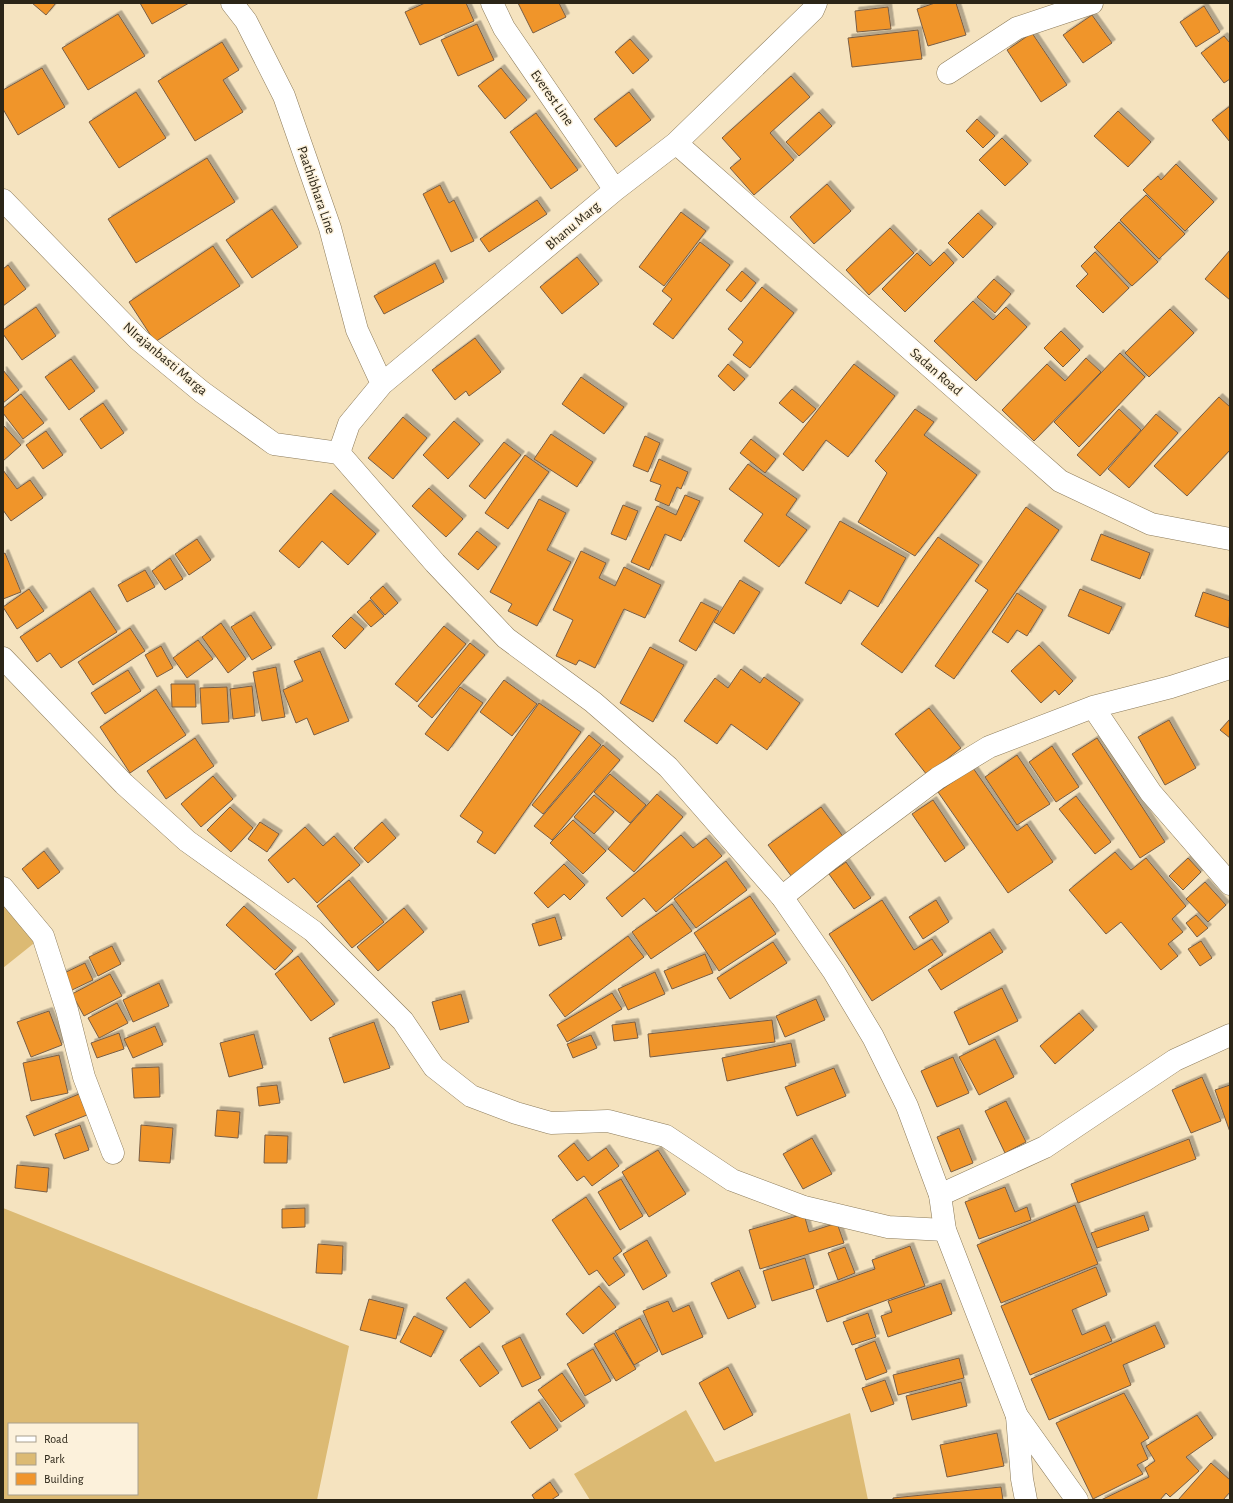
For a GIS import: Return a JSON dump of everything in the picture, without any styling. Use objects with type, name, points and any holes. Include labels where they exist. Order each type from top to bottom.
[{"type":"street","name":"Paathibhara Line","points":[[232,3],[246,21],[284,96],[330,228],[357,330],[382,384]]},
{"type":"street","name":"Everest Line","points":[[492,3],[504,28],[616,190]]},
{"type":"street","name":"Bhanu Marg","points":[[339,454],[349,424],[382,384],[616,190],[676,143],[813,10],[816,3]]},
{"type":"street","points":[[948,73],[1017,28],[1092,3]]},
{"type":"street","name":"Sadan Road","points":[[676,143],[1060,481],[1151,524],[1230,539]]},
{"type":"street","name":"NIrajanbasti Marga","points":[[3,200],[139,340],[202,392],[274,444],[339,454]]},
{"type":"street","points":[[339,454],[435,563],[506,638],[593,702],[668,767],[782,897],[834,972],[873,1037],[907,1106],[940,1194],[946,1230],[1017,1416],[1077,1500]]},
{"type":"street","points":[[3,658],[124,784],[187,841],[313,931],[403,1021],[434,1067],[471,1096],[516,1113],[552,1123],[608,1121],[666,1136],[732,1180],[804,1207],[888,1227],[946,1230]]},
{"type":"street","points":[[782,897],[831,858],[938,778],[989,747],[1093,707],[1171,687],[1230,668]]},
{"type":"street","points":[[1093,707],[1151,793],[1230,884]]},
{"type":"street","points":[[3,888],[43,936],[67,1010],[84,1077],[113,1153]]},
{"type":"street","points":[[940,1194],[1045,1147],[1175,1060],[1230,1035]]},
{"type":"street","points":[[1017,1416],[1022,1479],[1026,1500]]},
{"type":"green space","points":[[3,888],[43,936],[3,968]]},
{"type":"green space","points":[[3,1208],[349,1346],[317,1500],[3,1500]]},
{"type":"green space","points":[[686,1410],[715,1462],[850,1413],[868,1500],[590,1500],[574,1474]]},
{"type":"building","points":[[32,3],[56,3],[46,15]]},
{"type":"building","points":[[140,3],[189,3],[152,24]]},
{"type":"building","points":[[425,3],[466,3],[474,21],[420,45],[405,12]]},
{"type":"building","points":[[518,3],[559,3],[566,17],[533,33]]},
{"type":"building","points":[[935,3],[956,3],[966,35],[928,46],[917,9]]},
{"type":"building","points":[[1204,6],[1220,32],[1196,47],[1180,22]]},
{"type":"building","points":[[888,7],[891,29],[857,32],[855,11]]},
{"type":"building","points":[[118,14],[145,56],[88,90],[62,48]]},
{"type":"building","points":[[1092,15],[1112,43],[1083,63],[1063,35]]},
{"type":"building","points":[[477,24],[494,60],[458,76],[441,40]]},
{"type":"building","points":[[918,30],[922,59],[852,67],[848,38]]},
{"type":"building","points":[[1032,33],[1067,85],[1041,102],[1007,50]]},
{"type":"building","points":[[1224,36],[1230,43],[1230,79],[1224,83],[1201,53]]},
{"type":"building","points":[[630,39],[649,60],[633,74],[615,52]]},
{"type":"building","points":[[222,42],[239,70],[223,80],[243,112],[195,141],[158,81]]},
{"type":"building","points":[[42,68],[65,107],[18,135],[3,109],[3,90]]},
{"type":"building","points":[[501,68],[527,100],[505,119],[478,86]]},
{"type":"building","points":[[791,76],[810,97],[770,133],[794,160],[754,195],[730,168],[741,159],[722,138]]},
{"type":"building","points":[[136,92],[166,138],[119,168],[89,122]]},
{"type":"building","points":[[629,92],[651,120],[616,147],[594,119]]},
{"type":"building","points":[[1230,106],[1230,142],[1212,120]]},
{"type":"building","points":[[1118,111],[1151,142],[1128,167],[1094,136]]},
{"type":"building","points":[[819,112],[832,126],[799,156],[786,142]]},
{"type":"building","points":[[536,113],[578,170],[551,189],[510,132]]},
{"type":"building","points":[[977,119],[995,136],[983,148],[966,131]]},
{"type":"building","points":[[1002,138],[1028,164],[1005,186],[979,160]]},
{"type":"building","points":[[207,158],[235,202],[136,263],[108,219]]},
{"type":"building","points":[[1176,164],[1214,202],[1185,231],[1143,190],[1158,176],[1161,180]]},
{"type":"building","points":[[827,184],[851,211],[814,244],[790,217]]},
{"type":"building","points":[[440,185],[449,203],[454,200],[474,241],[451,252],[423,194]]},
{"type":"building","points":[[1146,195],[1185,234],[1159,259],[1120,220]]},
{"type":"building","points":[[537,200],[547,214],[489,252],[480,239]]},
{"type":"building","points":[[272,209],[298,247],[252,278],[226,240]]},
{"type":"building","points":[[681,212],[706,231],[664,286],[639,267]]},
{"type":"building","points":[[978,213],[993,227],[963,258],[948,243]]},
{"type":"building","points":[[1119,222],[1158,262],[1132,286],[1094,247]]},
{"type":"building","points":[[890,228],[914,253],[869,295],[846,270]]},
{"type":"building","points":[[700,242],[730,265],[673,339],[653,324],[672,299],[662,291]]},
{"type":"building","points":[[213,246],[240,286],[155,342],[129,302]]},
{"type":"building","points":[[1230,250],[1230,300],[1205,279]]},
{"type":"building","points":[[944,252],[954,263],[905,312],[882,289],[917,253],[930,266]]},
{"type":"building","points":[[1095,252],[1129,288],[1103,313],[1076,286],[1088,274],[1081,266]]},
{"type":"building","points":[[577,257],[599,284],[562,314],[540,287]]},
{"type":"building","points":[[435,263],[444,282],[384,314],[374,296]]},
{"type":"building","points":[[8,265],[26,289],[3,306],[3,269]]},
{"type":"building","points":[[742,271],[756,283],[741,302],[726,290]]},
{"type":"building","points":[[994,279],[1011,294],[995,313],[977,297]]},
{"type":"building","points":[[762,287],[794,313],[750,368],[733,355],[743,342],[728,329]]},
{"type":"building","points":[[973,301],[993,320],[1006,307],[1027,327],[976,381],[934,341]]},
{"type":"building","points":[[36,307],[56,336],[22,360],[3,334],[3,330]]},
{"type":"building","points":[[1170,309],[1194,333],[1149,377],[1125,353]]},
{"type":"building","points":[[1061,331],[1080,350],[1063,367],[1044,348]]},
{"type":"building","points":[[475,338],[501,372],[469,396],[466,391],[455,400],[432,370]]},
{"type":"building","points":[[1120,353],[1145,377],[1079,447],[1054,422]]},
{"type":"building","points":[[1086,358],[1101,372],[1034,441],[1002,410],[1047,364],[1065,381]]},
{"type":"building","points":[[71,359],[95,391],[69,410],[45,377]]},
{"type":"building","points":[[728,364],[745,379],[734,391],[718,376]]},
{"type":"building","points":[[854,364],[895,396],[848,457],[826,440],[803,471],[783,454]]},
{"type":"building","points":[[3,370],[19,390],[3,403]]},
{"type":"building","points":[[581,377],[624,407],[604,434],[562,404]]},
{"type":"building","points":[[792,389],[816,409],[803,423],[779,403]]},
{"type":"building","points":[[21,394],[44,423],[23,439],[3,413],[3,408]]},
{"type":"building","points":[[1219,397],[1230,407],[1230,450],[1187,496],[1154,466]]},
{"type":"building","points":[[103,403],[124,433],[101,449],[80,419]]},
{"type":"building","points":[[915,409],[934,422],[924,435],[977,475],[915,556],[858,522],[887,473],[875,461]]},
{"type":"building","points":[[1119,409],[1141,430],[1100,476],[1077,455]]},
{"type":"building","points":[[1156,414],[1178,433],[1129,488],[1108,469]]},
{"type":"building","points":[[403,417],[427,438],[393,479],[368,458]]},
{"type":"building","points":[[454,421],[480,444],[448,479],[423,455]]},
{"type":"building","points":[[3,425],[21,445],[3,461]]},
{"type":"building","points":[[46,431],[63,455],[43,469],[26,445]]},
{"type":"building","points":[[551,434],[593,462],[577,487],[534,459]]},
{"type":"building","points":[[645,436],[660,443],[648,472],[633,466]]},
{"type":"building","points":[[751,439],[776,459],[765,473],[740,453]]},
{"type":"building","points":[[504,442],[521,455],[485,499],[469,486]]},
{"type":"building","points":[[525,455],[549,472],[508,529],[485,513]]},
{"type":"building","points":[[659,459],[688,472],[681,489],[677,487],[669,506],[655,500],[661,485],[650,481]]},
{"type":"building","points":[[748,464],[797,499],[786,515],[807,530],[779,567],[744,541],[763,514],[729,489]]},
{"type":"building","points":[[3,470],[17,489],[30,480],[43,498],[11,521],[3,510]]},
{"type":"building","points":[[429,488],[463,519],[446,537],[412,506]]},
{"type":"building","points":[[331,493],[376,534],[348,565],[322,541],[299,568],[279,551]]},
{"type":"building","points":[[685,495],[700,501],[681,541],[665,534],[649,570],[631,562],[657,506],[676,515]]},
{"type":"building","points":[[539,499],[566,513],[547,550],[571,562],[537,626],[508,611],[512,604],[490,592]]},
{"type":"building","points":[[623,505],[638,511],[626,540],[611,534]]},
{"type":"building","points":[[1026,507],[1059,530],[954,679],[935,666],[988,590],[975,581]]},
{"type":"building","points":[[840,521],[906,558],[878,607],[849,590],[841,604],[805,583]]},
{"type":"building","points":[[477,531],[497,547],[478,570],[458,554]]},
{"type":"building","points":[[1101,534],[1150,553],[1140,579],[1091,560]]},
{"type":"building","points":[[938,537],[979,565],[902,673],[861,644]]},
{"type":"building","points":[[197,539],[211,560],[189,575],[175,554]]},
{"type":"building","points":[[581,551],[606,563],[599,578],[615,586],[624,567],[661,585],[645,618],[624,609],[595,668],[579,660],[576,665],[556,656],[573,620],[553,610]]},
{"type":"building","points":[[5,553],[21,592],[3,599],[3,554]]},
{"type":"building","points":[[170,558],[183,579],[165,590],[152,571]]},
{"type":"building","points":[[145,570],[155,587],[127,602],[118,585]]},
{"type":"building","points":[[740,580],[760,592],[734,634],[714,622]]},
{"type":"building","points":[[383,586],[398,603],[385,615],[370,598]]},
{"type":"building","points":[[29,589],[44,611],[17,629],[3,607]]},
{"type":"building","points":[[1080,589],[1122,607],[1109,634],[1068,616]]},
{"type":"building","points":[[90,591],[117,632],[61,668],[50,653],[37,662],[20,637]]},
{"type":"building","points":[[1203,592],[1230,601],[1229,628],[1195,616]]},
{"type":"building","points":[[1017,593],[1043,610],[1027,636],[1017,630],[1008,643],[992,632]]},
{"type":"building","points":[[370,600],[384,616],[371,627],[357,612]]},
{"type":"building","points":[[701,602],[719,611],[696,651],[679,641]]},
{"type":"building","points":[[251,615],[272,648],[252,660],[231,627]]},
{"type":"building","points":[[351,617],[364,629],[345,649],[332,636]]},
{"type":"building","points":[[221,623],[246,659],[228,673],[202,637]]},
{"type":"building","points":[[444,626],[466,644],[417,702],[395,684]]},
{"type":"building","points":[[130,628],[145,651],[93,685],[78,662]]},
{"type":"building","points":[[198,640],[213,659],[187,678],[173,658]]},
{"type":"building","points":[[470,643],[485,655],[432,718],[418,706]]},
{"type":"building","points":[[1039,645],[1073,681],[1059,695],[1055,690],[1041,703],[1011,671]]},
{"type":"building","points":[[161,646],[173,668],[157,677],[145,655]]},
{"type":"building","points":[[650,647],[684,665],[653,722],[620,703]]},
{"type":"building","points":[[320,651],[349,721],[314,735],[307,718],[296,723],[283,690],[303,681],[294,661]]},
{"type":"building","points":[[276,667],[285,717],[262,721],[253,672]]},
{"type":"building","points":[[741,669],[760,683],[764,677],[800,703],[767,750],[731,724],[717,744],[684,721],[715,678],[728,688]]},
{"type":"building","points":[[128,670],[141,691],[105,714],[91,693]]},
{"type":"building","points":[[504,680],[537,704],[512,736],[480,712]]},
{"type":"building","points":[[171,684],[195,684],[196,707],[172,707]]},
{"type":"building","points":[[252,686],[255,716],[233,719],[230,689]]},
{"type":"building","points":[[227,687],[229,722],[202,724],[200,688]]},
{"type":"building","points":[[460,687],[483,703],[448,751],[425,734]]},
{"type":"building","points":[[156,689],[186,735],[130,773],[100,727]]},
{"type":"building","points":[[539,703],[581,732],[495,854],[477,842],[483,832],[460,816]]},
{"type":"building","points":[[929,708],[961,748],[927,775],[895,734]]},
{"type":"building","points":[[1230,719],[1230,738],[1220,730]]},
{"type":"building","points":[[1169,720],[1196,768],[1165,785],[1138,737]]},
{"type":"building","points":[[589,735],[601,745],[543,814],[532,805]]},
{"type":"building","points":[[195,738],[214,766],[166,799],[147,771]]},
{"type":"building","points":[[1097,738],[1165,842],[1140,858],[1072,754]]},
{"type":"building","points":[[603,745],[620,760],[552,840],[534,826]]},
{"type":"building","points":[[1052,746],[1079,787],[1056,802],[1029,762]]},
{"type":"building","points":[[1017,755],[1050,804],[1017,825],[985,777]]},
{"type":"building","points":[[973,768],[1017,831],[1027,824],[1053,862],[1008,893],[938,792]]},
{"type":"building","points":[[610,774],[646,805],[630,823],[594,792]]},
{"type":"building","points":[[213,776],[233,799],[201,827],[181,804]]},
{"type":"building","points":[[657,794],[683,817],[634,872],[608,849]]},
{"type":"building","points":[[594,795],[614,812],[594,834],[574,817]]},
{"type":"building","points":[[1076,796],[1111,842],[1095,854],[1059,809]]},
{"type":"building","points":[[933,800],[965,848],[945,862],[912,814]]},
{"type":"building","points":[[230,807],[253,828],[231,852],[207,830]]},
{"type":"building","points":[[821,807],[845,839],[792,877],[768,845]]},
{"type":"building","points":[[573,820],[606,851],[583,874],[550,843]]},
{"type":"building","points":[[260,822],[279,834],[267,852],[248,839]]},
{"type":"building","points":[[382,822],[396,838],[368,863],[354,848]]},
{"type":"building","points":[[305,827],[323,846],[334,836],[360,865],[317,903],[294,878],[288,883],[268,860]]},
{"type":"building","points":[[681,835],[693,848],[706,838],[722,856],[656,912],[644,898],[622,917],[606,898]]},
{"type":"building","points":[[44,851],[60,872],[38,889],[22,869]]},
{"type":"building","points":[[1115,852],[1131,870],[1146,858],[1186,906],[1172,919],[1183,932],[1168,944],[1178,956],[1161,970],[1121,922],[1106,934],[1069,890]]},
{"type":"building","points":[[1188,858],[1201,872],[1183,890],[1169,876]]},
{"type":"building","points":[[726,861],[747,890],[696,928],[674,899]]},
{"type":"building","points":[[846,862],[871,898],[854,909],[829,874]]},
{"type":"building","points":[[564,864],[585,885],[570,900],[564,894],[548,908],[534,893]]},
{"type":"building","points":[[349,880],[384,922],[352,948],[317,906]]},
{"type":"building","points":[[1205,882],[1226,905],[1208,922],[1186,899]]},
{"type":"building","points":[[750,896],[776,934],[719,971],[694,933]]},
{"type":"building","points":[[882,900],[914,950],[932,939],[943,955],[872,1001],[829,934]]},
{"type":"building","points":[[936,900],[949,922],[923,939],[909,917]]},
{"type":"building","points":[[672,904],[692,931],[651,959],[632,932]]},
{"type":"building","points":[[244,906],[293,951],[275,970],[226,925]]},
{"type":"building","points":[[404,908],[424,932],[378,971],[357,947]]},
{"type":"building","points":[[1196,915],[1208,928],[1197,937],[1186,923]]},
{"type":"building","points":[[555,917],[562,939],[539,946],[532,924]]},
{"type":"building","points":[[990,932],[1003,952],[941,990],[928,970]]},
{"type":"building","points":[[628,936],[644,957],[565,1017],[549,995]]},
{"type":"building","points":[[1201,941],[1212,958],[1200,966],[1188,949]]},
{"type":"building","points":[[773,942],[787,963],[730,999],[717,978]]},
{"type":"building","points":[[112,946],[121,964],[98,976],[89,957]]},
{"type":"building","points":[[705,954],[713,973],[672,989],[664,971]]},
{"type":"building","points":[[298,956],[335,1004],[311,1021],[275,974]]},
{"type":"building","points":[[85,963],[93,980],[70,991],[62,974]]},
{"type":"building","points":[[655,972],[665,994],[628,1010],[618,989]]},
{"type":"building","points":[[110,974],[122,996],[84,1016],[72,994]]},
{"type":"building","points":[[159,983],[169,1006],[133,1022],[123,1000]]},
{"type":"building","points":[[1002,988],[1018,1021],[969,1045],[954,1012]]},
{"type":"building","points":[[612,993],[622,1009],[567,1042],[557,1025]]},
{"type":"building","points":[[461,994],[469,1022],[440,1030],[432,1002]]},
{"type":"building","points":[[816,999],[825,1020],[785,1037],[776,1016]]},
{"type":"building","points":[[117,1003],[128,1023],[99,1038],[88,1018]]},
{"type":"building","points":[[49,1011],[62,1045],[31,1057],[17,1022]]},
{"type":"building","points":[[1079,1013],[1094,1030],[1055,1064],[1040,1046]]},
{"type":"building","points":[[772,1020],[775,1042],[650,1057],[648,1034]]},
{"type":"building","points":[[374,1022],[390,1068],[344,1083],[329,1038]]},
{"type":"building","points":[[635,1022],[638,1038],[614,1041],[612,1025]]},
{"type":"building","points":[[155,1026],[163,1045],[133,1058],[124,1039]]},
{"type":"building","points":[[119,1033],[124,1049],[97,1058],[91,1043]]},
{"type":"building","points":[[254,1034],[263,1068],[229,1077],[220,1043]]},
{"type":"building","points":[[591,1035],[597,1048],[573,1058],[567,1044]]},
{"type":"building","points":[[995,1039],[1014,1077],[979,1095],[959,1057]]},
{"type":"building","points":[[791,1043],[796,1066],[727,1081],[722,1058]]},
{"type":"building","points":[[59,1055],[68,1093],[31,1101],[23,1063]]},
{"type":"building","points":[[953,1057],[969,1093],[937,1107],[921,1071]]},
{"type":"building","points":[[159,1067],[160,1097],[134,1098],[132,1068]]},
{"type":"building","points":[[834,1068],[846,1096],[797,1116],[785,1087]]},
{"type":"building","points":[[1202,1077],[1221,1121],[1191,1133],[1172,1090]]},
{"type":"building","points":[[277,1085],[280,1103],[259,1106],[257,1087]]},
{"type":"building","points":[[1230,1085],[1230,1132],[1215,1090]]},
{"type":"building","points":[[79,1094],[87,1115],[34,1136],[26,1116]]},
{"type":"building","points":[[1006,1101],[1026,1142],[1005,1153],[985,1111]]},
{"type":"building","points":[[217,1110],[240,1112],[238,1138],[215,1136]]},
{"type":"building","points":[[80,1125],[89,1150],[64,1159],[55,1134]]},
{"type":"building","points":[[141,1125],[173,1128],[170,1163],[139,1161]]},
{"type":"building","points":[[959,1128],[973,1163],[951,1172],[937,1137]]},
{"type":"building","points":[[265,1135],[288,1136],[287,1163],[264,1163]]},
{"type":"building","points":[[812,1138],[832,1174],[803,1189],[783,1154]]},
{"type":"building","points":[[1189,1139],[1196,1159],[1078,1203],[1071,1184]]},
{"type":"building","points":[[574,1143],[588,1161],[606,1148],[619,1166],[592,1186],[584,1176],[577,1181],[558,1156]]},
{"type":"building","points":[[658,1150],[686,1194],[649,1217],[622,1172]]},
{"type":"building","points":[[17,1165],[49,1168],[47,1192],[15,1188]]},
{"type":"building","points":[[621,1179],[643,1216],[620,1230],[598,1192]]},
{"type":"building","points":[[1005,1187],[1015,1212],[1027,1207],[1031,1220],[979,1239],[965,1202]]},
{"type":"building","points":[[586,1197],[622,1251],[613,1258],[625,1275],[609,1286],[597,1270],[589,1275],[552,1220]]},
{"type":"building","points":[[1075,1205],[1098,1264],[1001,1303],[977,1245]]},
{"type":"building","points":[[305,1208],[305,1227],[282,1228],[282,1209]]},
{"type":"building","points":[[804,1214],[809,1232],[837,1223],[844,1243],[760,1269],[749,1230]]},
{"type":"building","points":[[1144,1215],[1149,1230],[1097,1248],[1091,1233]]},
{"type":"building","points":[[647,1240],[667,1276],[643,1290],[623,1254]]},
{"type":"building","points":[[318,1244],[343,1246],[342,1274],[316,1273]]},
{"type":"building","points":[[910,1246],[925,1286],[827,1322],[816,1290],[875,1269],[872,1260]]},
{"type":"building","points":[[845,1247],[855,1273],[838,1280],[828,1253]]},
{"type":"building","points":[[805,1258],[814,1288],[772,1301],[763,1271]]},
{"type":"building","points":[[1096,1267],[1107,1295],[1072,1310],[1082,1335],[1105,1325],[1112,1341],[1030,1375],[1001,1306]]},
{"type":"building","points":[[739,1270],[756,1307],[728,1319],[711,1283]]},
{"type":"building","points":[[465,1282],[490,1312],[470,1328],[446,1298]]},
{"type":"building","points":[[941,1283],[952,1314],[888,1337],[881,1316],[892,1312],[888,1301]]},
{"type":"building","points":[[599,1286],[616,1307],[583,1334],[566,1314]]},
{"type":"building","points":[[369,1299],[404,1308],[396,1339],[360,1330]]},
{"type":"building","points":[[668,1301],[673,1312],[689,1305],[703,1337],[662,1355],[643,1311]]},
{"type":"building","points":[[868,1313],[876,1337],[852,1345],[843,1322]]},
{"type":"building","points":[[414,1316],[444,1331],[431,1357],[400,1342]]},
{"type":"building","points":[[640,1318],[658,1351],[634,1365],[615,1331]]},
{"type":"building","points":[[1155,1325],[1165,1347],[1123,1365],[1131,1385],[1049,1420],[1031,1379]]},
{"type":"building","points":[[614,1333],[636,1369],[616,1381],[594,1344]]},
{"type":"building","points":[[520,1337],[541,1378],[522,1387],[502,1346]]},
{"type":"building","points":[[875,1341],[887,1372],[866,1380],[855,1349]]},
{"type":"building","points":[[479,1346],[499,1373],[480,1387],[460,1360]]},
{"type":"building","points":[[593,1349],[611,1381],[585,1396],[567,1364]]},
{"type":"building","points":[[959,1358],[964,1378],[898,1395],[893,1375]]},
{"type":"building","points":[[728,1367],[753,1415],[724,1430],[699,1383]]},
{"type":"building","points":[[562,1373],[585,1406],[561,1422],[538,1390]]},
{"type":"building","points":[[885,1380],[894,1404],[871,1412],[862,1388]]},
{"type":"building","points":[[961,1382],[967,1406],[912,1420],[906,1396]]},
{"type":"building","points":[[1124,1393],[1149,1438],[1141,1443],[1148,1459],[1137,1465],[1143,1474],[1093,1499],[1056,1423]]},
{"type":"building","points":[[539,1402],[558,1430],[530,1449],[511,1422]]},
{"type":"building","points":[[1197,1415],[1213,1438],[1186,1457],[1199,1471],[1170,1497],[1166,1493],[1160,1500],[1101,1500],[1149,1477],[1145,1468],[1155,1461],[1146,1446]]},
{"type":"building","points":[[997,1433],[1004,1466],[947,1477],[940,1445]]},
{"type":"building","points":[[1211,1463],[1230,1480],[1230,1492],[1223,1500],[1178,1500]]},
{"type":"building","points":[[550,1482],[559,1495],[551,1500],[535,1500],[532,1495]]},
{"type":"building","points":[[1001,1487],[1003,1500],[893,1500],[893,1498]]}]
